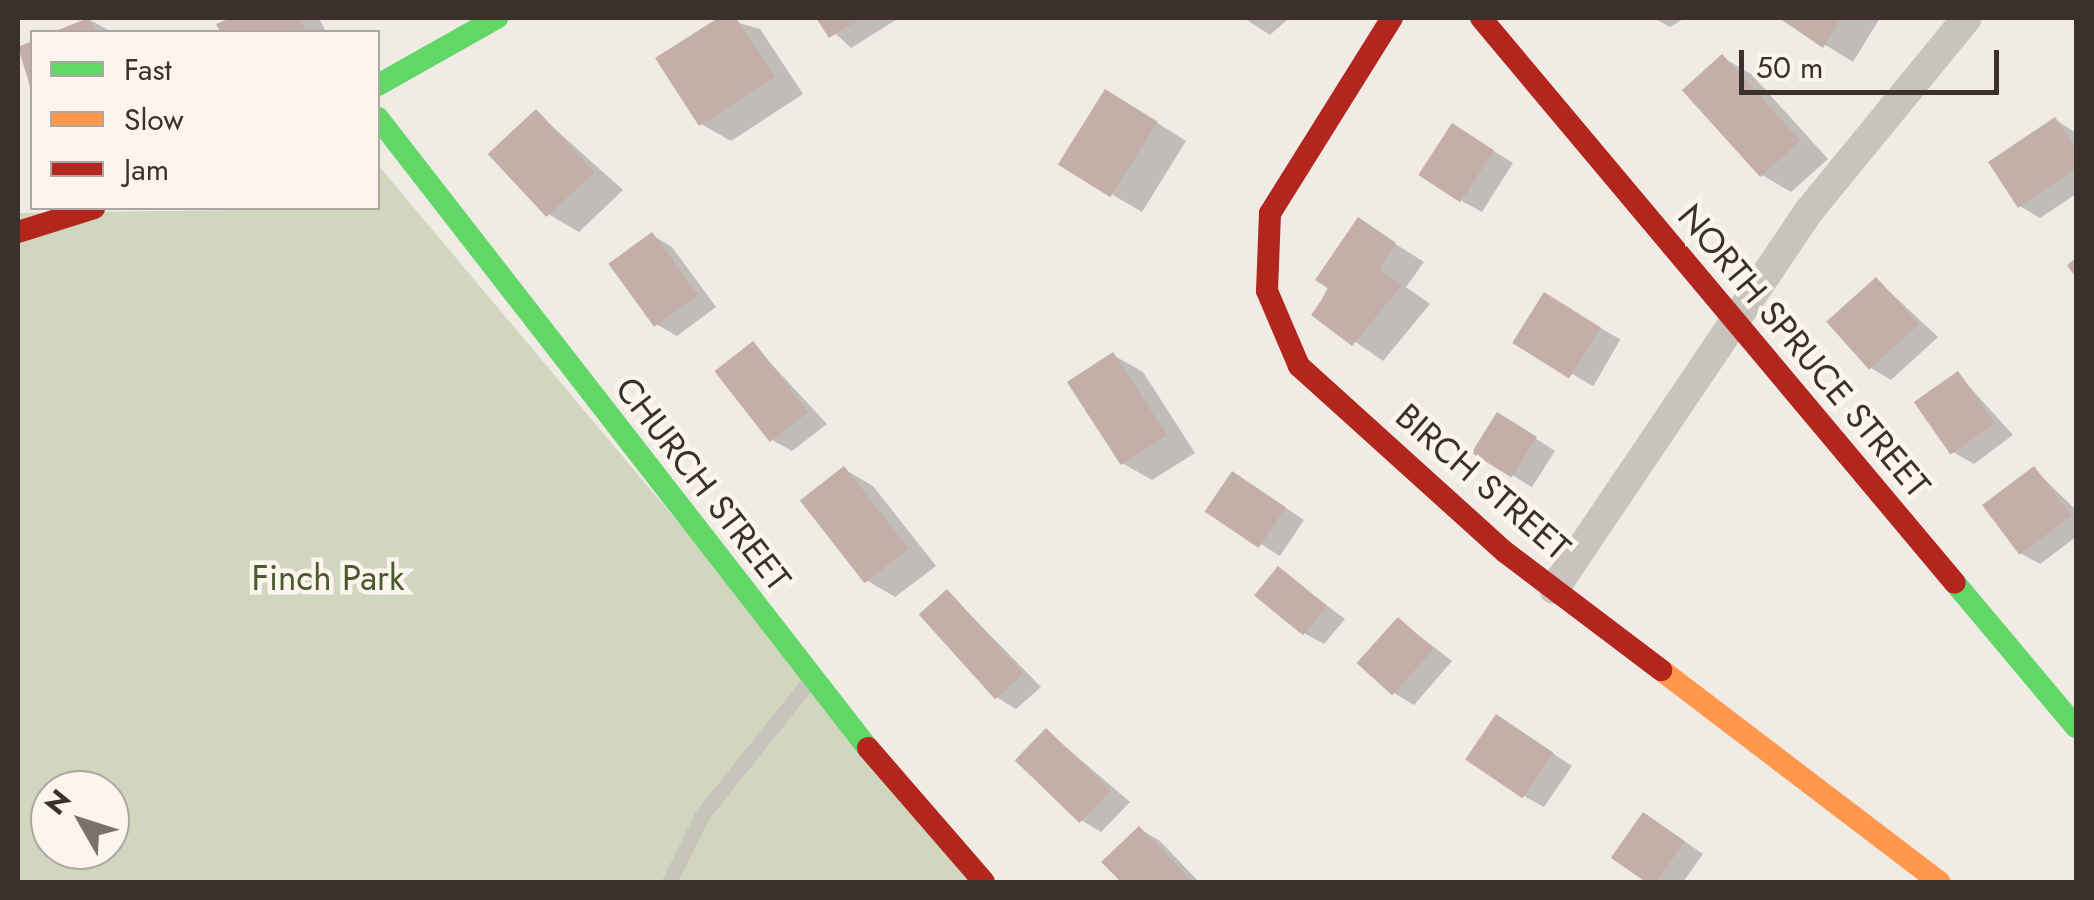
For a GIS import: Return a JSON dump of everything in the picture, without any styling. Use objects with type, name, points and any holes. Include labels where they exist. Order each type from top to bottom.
[{"type":"street","points":[[380,84],[497,18]]},
{"type":"street","name":"BIRCH STREET","points":[[1392,18],[1284,178],[1264,254],[1267,292],[1306,374],[1554,589],[1939,882]]},
{"type":"street","name":"NORTH SPRUCE STREET","points":[[1482,18],[1731,322],[2076,727]]},
{"type":"street","points":[[1554,589],[1731,322],[1967,18]]},
{"type":"street","name":"CHURCH STREET","points":[[380,121],[810,681],[984,882]]},
{"type":"street","points":[[18,232],[88,210]]},
{"type":"lane","points":[[669,882],[702,814],[810,681]]},
{"type":"green space","name":"Finch Park","points":[[380,167],[980,882],[18,882],[18,213],[380,210]]},
{"type":"building","points":[[88,18],[95,30],[58,30]]},
{"type":"building","points":[[231,18],[299,18],[305,30],[219,30],[216,24]]},
{"type":"building","points":[[718,18],[736,18],[775,77],[699,126],[655,58]]},
{"type":"building","points":[[816,18],[862,18],[829,38]]},
{"type":"building","points":[[1779,18],[1841,18],[1823,48]]},
{"type":"building","points":[[30,42],[30,86],[18,47]]},
{"type":"building","points":[[1722,54],[1800,141],[1760,177],[1682,90]]},
{"type":"building","points":[[1105,89],[1158,122],[1110,197],[1058,164]]},
{"type":"building","points":[[536,109],[595,172],[546,217],[488,154]]},
{"type":"building","points":[[2055,117],[2076,149],[2076,169],[2018,208],[1988,162]]},
{"type":"building","points":[[1452,123],[1494,150],[1460,202],[1418,175]]},
{"type":"building","points":[[1358,217],[1396,243],[1379,269],[1402,285],[1352,346],[1311,315],[1329,289],[1315,280]]},
{"type":"building","points":[[652,232],[698,295],[654,327],[608,264]]},
{"type":"building","points":[[2076,258],[2076,278],[2067,265]]},
{"type":"building","points":[[1876,277],[1919,325],[1869,369],[1826,322]]},
{"type":"building","points":[[1544,292],[1601,328],[1569,378],[1512,343]]},
{"type":"building","points":[[753,341],[808,412],[770,442],[714,371]]},
{"type":"building","points":[[1113,352],[1167,435],[1121,465],[1067,382]]},
{"type":"building","points":[[1958,371],[1995,423],[1950,454],[1914,402]]},
{"type":"building","points":[[1497,412],[1537,437],[1511,478],[1472,453]]},
{"type":"building","points":[[844,466],[909,549],[865,583],[800,500]]},
{"type":"building","points":[[2034,466],[2071,516],[2019,555],[1982,505]]},
{"type":"building","points":[[1232,471],[1286,507],[1258,548],[1205,512]]},
{"type":"building","points":[[1278,566],[1327,606],[1303,635],[1254,596]]},
{"type":"building","points":[[947,589],[1023,674],[995,699],[919,614]]},
{"type":"building","points":[[1398,617],[1434,649],[1392,695],[1357,663]]},
{"type":"building","points":[[1496,714],[1553,753],[1522,798],[1465,760]]},
{"type":"building","points":[[1046,728],[1111,791],[1079,823],[1015,760]]},
{"type":"building","points":[[1643,812],[1685,841],[1656,882],[1645,882],[1611,858]]},
{"type":"building","points":[[1139,826],[1193,882],[1121,882],[1101,862]]},
{"type":"traffic: fast","points":[[380,84],[497,18]]},
{"type":"traffic: fast","points":[[380,121],[868,748]]},
{"type":"traffic: fast","points":[[1955,583],[2076,727]]},
{"type":"traffic: slow","points":[[1661,670],[1939,882]]},
{"type":"traffic: jam","points":[[1392,18],[1270,213],[1267,291],[1299,366],[1505,552],[1661,670]]},
{"type":"traffic: jam","points":[[1481,18],[1955,583]]},
{"type":"traffic: jam","points":[[18,232],[88,210]]},
{"type":"traffic: jam","points":[[868,748],[984,882]]}]
